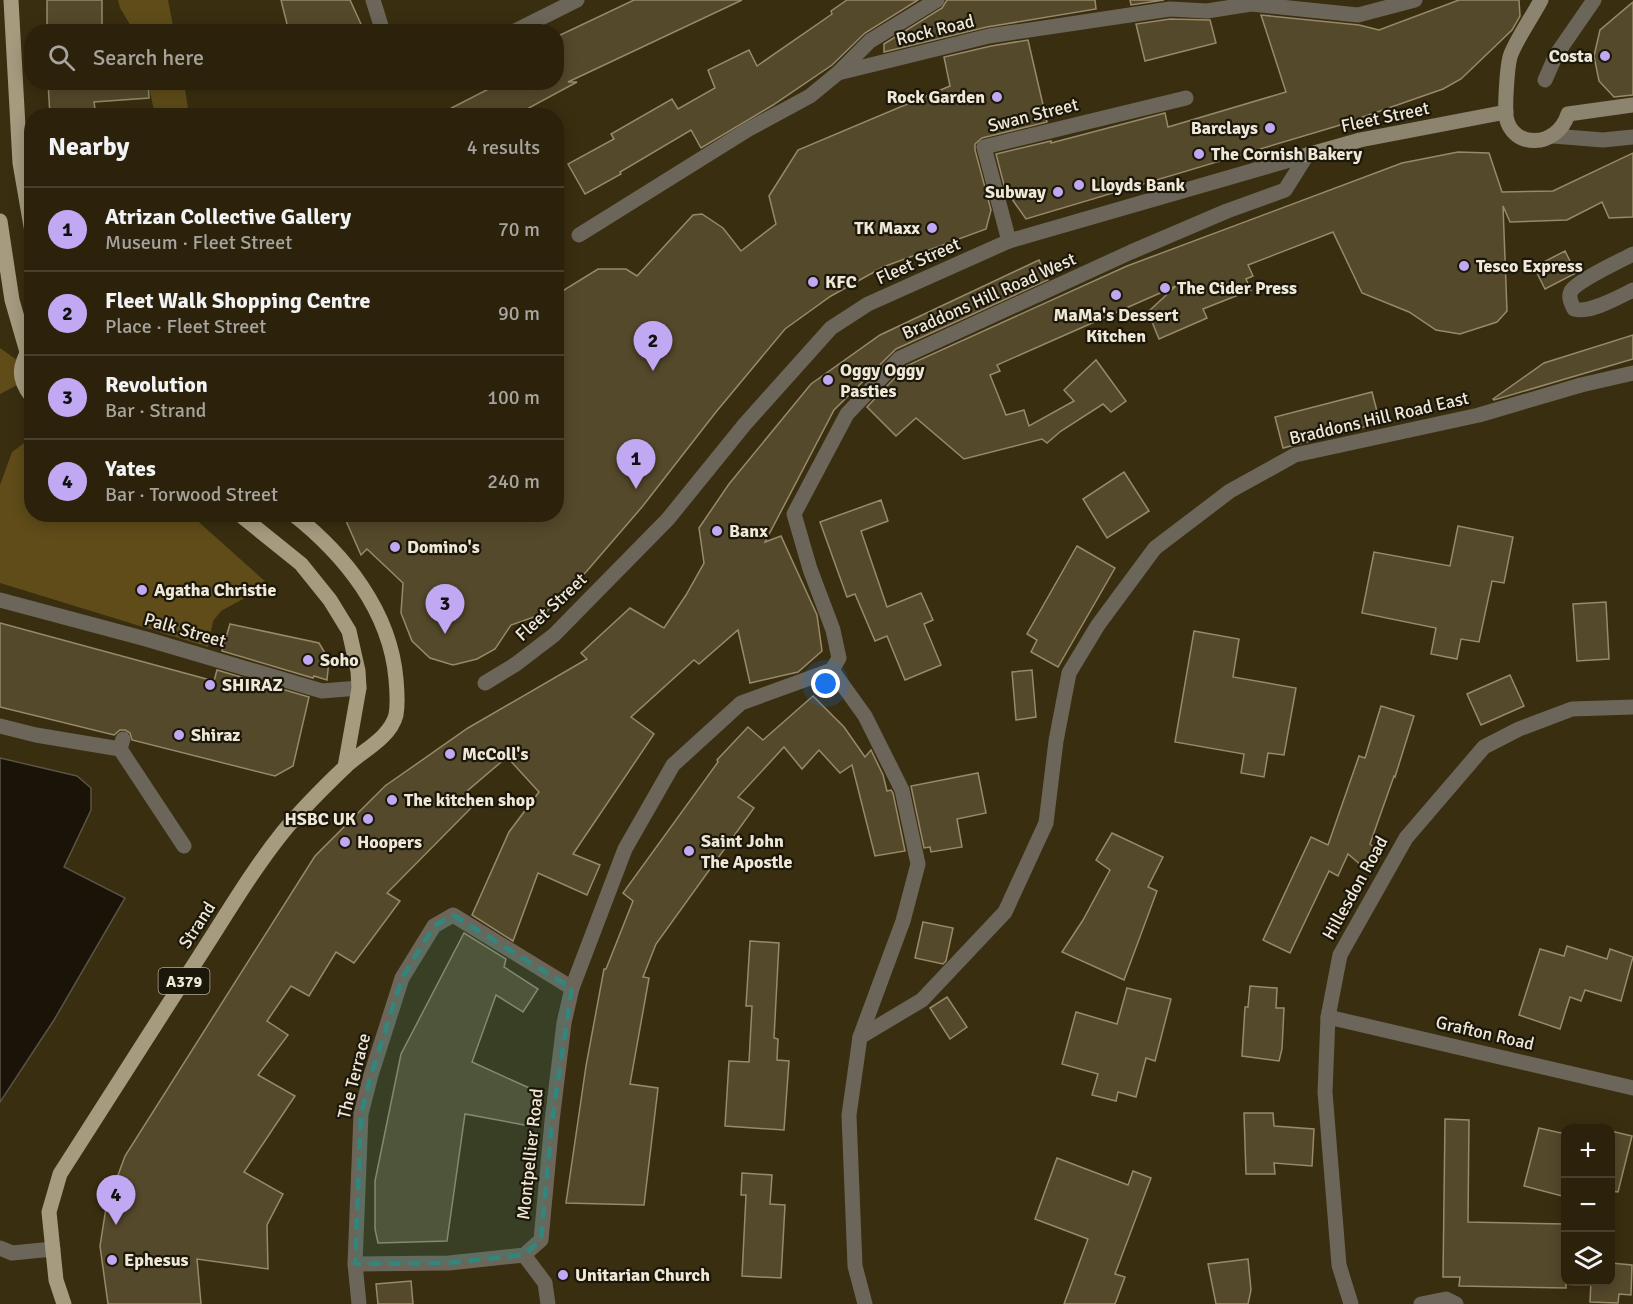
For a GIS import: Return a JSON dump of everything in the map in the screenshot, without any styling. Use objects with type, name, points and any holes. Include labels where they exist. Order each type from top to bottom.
[{"type":"main road","points":[[11,0],[20,163],[24,186]]},
{"type":"main road","points":[[0,220],[12,300],[24,335]]},
{"type":"main road","points":[[24,358],[21,363],[21,374],[24,384]]},
{"type":"main road","points":[[249,522],[301,564],[330,600],[349,631],[358,671],[359,687],[345,767]]},
{"type":"main road","name":"Strand","points":[[53,1249],[49,1212],[60,1174],[248,882],[284,831],[345,767],[389,730],[396,715],[397,688],[394,658],[383,623],[368,595],[339,556],[303,522]]},
{"type":"main road","name":"A379","points":[[53,1249],[56,1280],[64,1304]]},
{"type":"street","points":[[373,0],[380,24]]},
{"type":"street","points":[[529,24],[577,0]]},
{"type":"street","points":[[838,73],[870,41],[937,0]]},
{"type":"street","name":"Rock Road","points":[[579,236],[749,129],[810,96],[838,73],[990,36],[1170,9],[1207,11],[1251,4],[1358,15],[1415,0]]},
{"type":"street","points":[[1541,0],[1510,56],[1506,108],[1510,126],[1523,138],[1535,141],[1548,139],[1565,124],[1568,112],[1633,105]]},
{"type":"street","points":[[1545,80],[1556,55],[1594,0]]},
{"type":"street","name":"Swan Street","points":[[1009,241],[984,147],[1186,98]]},
{"type":"street","name":"Fleet Street","points":[[485,683],[516,664],[554,635],[668,519],[745,424],[831,328],[868,304],[1009,241],[1360,140],[1506,108]]},
{"type":"street","points":[[1553,136],[1603,140],[1633,137]]},
{"type":"street","name":"Braddons Hill Road West","points":[[832,670],[839,658],[833,630],[810,569],[795,514],[847,414],[900,358],[1131,252],[1227,211],[1285,190],[1306,155]]},
{"type":"street","points":[[1633,254],[1585,280],[1572,290],[1570,300],[1574,309],[1581,311],[1633,290]]},
{"type":"street","name":"Braddons Hill Road East","points":[[860,1037],[922,1000],[1005,912],[1046,823],[1056,741],[1069,674],[1098,625],[1155,548],[1230,491],[1295,455],[1479,415],[1581,385],[1633,373]]},
{"type":"street","name":"Palk Street","points":[[0,600],[146,639],[321,691],[359,687]]},
{"type":"street","points":[[832,670],[865,716],[902,790],[918,864],[903,921],[860,1037],[849,1115],[855,1266],[865,1304]]},
{"type":"street","name":"Montpellier Road","points":[[524,1255],[541,1240],[564,1023],[572,987],[625,849],[673,765],[741,703],[832,670]]},
{"type":"street","name":"Hillesdon Road","points":[[1351,1304],[1339,1265],[1325,1092],[1328,1017],[1340,955],[1406,838],[1484,747],[1519,729],[1572,709],[1633,707]]},
{"type":"street","points":[[0,726],[36,735],[121,744],[184,846]]},
{"type":"street","name":"The Terrace","points":[[359,1304],[355,1264],[361,1114],[402,978],[434,926],[453,915],[572,987]]},
{"type":"street","name":"Grafton Road","points":[[1328,1017],[1633,1088]]},
{"type":"street","points":[[0,1248],[12,1253],[53,1249]]},
{"type":"street","points":[[355,1264],[449,1263],[524,1255],[545,1283],[548,1304]]},
{"type":"street","points":[[1421,1304],[1446,1299],[1456,1304]]},
{"type":"highlighted area","points":[[453,915],[572,988],[552,1121],[541,1240],[524,1255],[449,1263],[355,1264],[361,1114],[371,1075],[402,978],[434,926]]},
{"type":"shaded area","points":[[118,0],[168,0],[173,24],[130,24]]},
{"type":"shaded area","points":[[150,90],[185,90],[188,108],[153,108]]},
{"type":"shaded area","points":[[0,348],[21,363],[23,382],[0,394]]},
{"type":"shaded area","points":[[24,443],[24,522],[199,522],[269,585],[221,611],[213,621],[208,647],[0,583],[0,485],[12,452]]},
{"type":"shaded area","points":[[0,758],[77,776],[91,788],[91,810],[64,867],[125,898],[54,1020],[0,1102]]},
{"type":"building","points":[[47,0],[102,0],[102,24],[47,24]]},
{"type":"building","points":[[281,0],[350,0],[361,24],[287,24]]},
{"type":"building","points":[[634,0],[742,0],[568,82],[577,82],[564,89],[564,33]]},
{"type":"building","points":[[847,0],[918,0],[865,33],[832,65],[773,105],[701,148],[691,130],[585,194],[568,164],[614,139],[611,134],[672,99],[678,109],[715,88],[708,70],[749,50],[757,66],[832,14],[831,11]]},
{"type":"building","points":[[947,0],[1095,0],[1096,9],[987,27],[884,52],[884,44],[942,8]]},
{"type":"building","points":[[1130,0],[1164,0],[1131,5]]},
{"type":"building","points":[[1459,0],[1519,0],[1520,16],[1512,30],[1461,79],[1443,89],[1337,126],[1026,219],[1005,189],[996,154],[1051,141],[1051,143],[1165,113],[1168,127],[1286,92],[1261,15],[1359,25],[1379,30]]},
{"type":"building","points":[[1633,2],[1633,95],[1614,97],[1599,81],[1594,56],[1600,30]]},
{"type":"building","points":[[1170,19],[1210,20],[1216,43],[1145,61],[1136,24]]},
{"type":"building","points":[[1028,40],[1047,122],[982,138],[975,144],[991,210],[986,229],[883,267],[831,296],[785,329],[716,412],[642,507],[586,572],[545,613],[511,625],[495,649],[477,659],[453,665],[430,658],[412,641],[401,613],[403,583],[367,549],[361,555],[347,522],[564,522],[564,290],[598,269],[626,269],[637,276],[693,215],[702,214],[723,228],[741,251],[776,224],[769,196],[798,150],[950,86],[944,57]]},
{"type":"building","points":[[48,90],[148,90],[149,98],[94,102],[95,108],[50,108]]},
{"type":"building","points":[[486,90],[562,90],[529,108],[452,108]]},
{"type":"building","points":[[1458,152],[1489,153],[1502,192],[1553,191],[1633,153],[1633,217],[1609,218],[1602,202],[1567,220],[1510,222],[1503,206],[1507,311],[1497,322],[1460,334],[1436,330],[1409,312],[1362,293],[1333,232],[1248,265],[1253,276],[1246,279],[1251,290],[1203,309],[1207,318],[1159,339],[1148,312],[1176,286],[997,365],[1000,371],[990,375],[1006,415],[1024,410],[1029,426],[1074,401],[1064,390],[1096,360],[1126,401],[1111,412],[1103,404],[1061,431],[1047,443],[1042,439],[964,459],[916,418],[896,436],[867,407],[906,366],[1127,266],[1402,163]]},
{"type":"building","points":[[1565,251],[1576,273],[1545,289],[1534,267]]},
{"type":"building","points":[[1039,260],[1048,280],[896,349],[834,410],[765,542],[781,536],[817,615],[822,651],[798,672],[750,683],[738,630],[699,664],[694,660],[631,717],[654,734],[573,854],[600,865],[587,895],[538,873],[513,941],[472,915],[509,832],[539,792],[507,757],[466,792],[474,805],[387,893],[400,901],[354,963],[336,952],[309,996],[291,986],[267,1021],[288,1035],[258,1075],[295,1096],[244,1172],[283,1194],[267,1225],[268,1269],[197,1259],[201,1304],[108,1304],[100,1246],[106,1208],[125,1156],[315,856],[385,786],[468,728],[587,659],[581,653],[630,608],[664,628],[704,563],[699,528],[729,484],[811,384],[880,335]]},
{"type":"building","points":[[1633,335],[1633,359],[1493,399],[1544,363]]},
{"type":"building","points":[[1372,392],[1380,423],[1283,448],[1275,417]]},
{"type":"building","points":[[1124,472],[1149,511],[1107,538],[1083,499]]},
{"type":"building","points":[[881,500],[888,521],[861,531],[887,607],[921,593],[933,620],[924,624],[941,665],[905,680],[887,636],[875,641],[855,594],[847,597],[820,522]]},
{"type":"building","points":[[1458,526],[1513,537],[1504,583],[1492,581],[1479,642],[1461,639],[1457,659],[1431,654],[1436,628],[1362,613],[1374,552],[1450,566]]},
{"type":"building","points":[[1077,546],[1115,568],[1058,667],[1031,652],[1037,640],[1027,634]]},
{"type":"building","points":[[1606,602],[1609,659],[1577,661],[1573,604]]},
{"type":"building","points":[[0,623],[214,681],[217,670],[309,697],[293,766],[275,776],[132,740],[130,733],[125,730],[120,730],[114,735],[0,707]]},
{"type":"building","points":[[230,624],[319,643],[329,660],[327,680],[222,651]]},
{"type":"building","points":[[1194,631],[1239,639],[1233,677],[1296,688],[1284,755],[1268,753],[1264,777],[1241,773],[1244,754],[1175,742]]},
{"type":"building","points":[[1032,670],[1036,717],[1016,720],[1012,672]]},
{"type":"building","points":[[1510,675],[1524,706],[1481,725],[1467,694]]},
{"type":"building","points":[[813,696],[844,727],[865,757],[871,750],[883,775],[887,791],[891,790],[893,793],[905,851],[875,856],[852,765],[840,773],[819,750],[802,769],[784,747],[738,797],[754,808],[656,944],[643,977],[649,978],[630,1084],[658,1088],[644,1205],[566,1203],[586,1066],[604,969],[606,969],[633,901],[623,893],[718,762],[717,760],[748,727],[763,740]]},
{"type":"building","points":[[1381,706],[1414,716],[1395,777],[1370,844],[1382,854],[1368,871],[1348,854],[1338,876],[1329,871],[1290,953],[1263,940],[1311,837],[1328,845],[1359,756],[1365,758]]},
{"type":"building","points":[[978,773],[986,813],[957,819],[962,847],[931,852],[930,847],[924,848],[911,786]]},
{"type":"building","points":[[1112,833],[1163,857],[1148,887],[1157,891],[1124,980],[1062,952],[1083,920],[1110,870],[1096,860]]},
{"type":"building","points":[[923,922],[953,928],[946,961],[943,964],[915,958]]},
{"type":"building","points":[[464,933],[506,959],[504,967],[538,989],[523,1012],[496,995],[472,1062],[536,1091],[530,1126],[465,1114],[447,1241],[378,1243],[375,1229],[375,1181],[401,1054]]},
{"type":"building","points":[[750,941],[779,943],[774,1038],[778,1039],[777,1060],[789,1061],[784,1130],[725,1126],[729,1061],[749,1062],[752,1006],[746,1006]]},
{"type":"building","points":[[1567,946],[1607,959],[1610,949],[1633,957],[1621,1001],[1585,990],[1581,1001],[1570,997],[1560,1029],[1519,1015],[1540,949],[1564,956]]},
{"type":"building","points":[[1250,986],[1277,988],[1276,1008],[1284,1008],[1282,1049],[1279,1061],[1242,1056],[1245,1007],[1248,1007]]},
{"type":"building","points":[[1127,988],[1171,999],[1155,1061],[1146,1058],[1136,1097],[1118,1092],[1116,1101],[1092,1095],[1098,1074],[1062,1064],[1076,1012],[1117,1024]]},
{"type":"building","points":[[947,997],[967,1027],[950,1039],[930,1008]]},
{"type":"building","points":[[1244,1113],[1273,1113],[1274,1126],[1314,1129],[1312,1166],[1274,1163],[1275,1174],[1246,1174]]},
{"type":"building","points":[[1445,1119],[1469,1120],[1468,1222],[1561,1224],[1561,1286],[1566,1286],[1566,1288],[1459,1286],[1460,1277],[1443,1277]]},
{"type":"building","points":[[1539,1128],[1561,1133],[1561,1196],[1524,1186]]},
{"type":"building","points":[[1615,1132],[1632,1136],[1618,1192],[1615,1192]]},
{"type":"building","points":[[1057,1158],[1128,1185],[1133,1171],[1151,1178],[1115,1274],[1125,1277],[1115,1304],[1064,1304],[1088,1239],[1035,1219]]},
{"type":"building","points":[[742,1173],[772,1175],[770,1204],[785,1205],[781,1278],[742,1276],[746,1195],[741,1195]]},
{"type":"building","points":[[1248,1259],[1251,1290],[1248,1304],[1216,1304],[1208,1264]]},
{"type":"building","points":[[1615,1263],[1632,1265],[1631,1295],[1619,1294],[1618,1303],[1590,1302],[1591,1286],[1615,1286]]},
{"type":"building","points":[[411,1281],[413,1304],[378,1304],[376,1284]]},
{"type":"place","name":"Costa","points":[[1605,56]]},
{"type":"place","name":"Rock Garden","points":[[997,97]]},
{"type":"place","name":"Barclays","points":[[1270,128]]},
{"type":"place","name":"The Cornish Bakery","points":[[1199,154]]},
{"type":"place","name":"Lloyds Bank","points":[[1079,185]]},
{"type":"place","name":"Subway","points":[[1058,192]]},
{"type":"place","name":"TK Maxx","points":[[932,228]]},
{"type":"place","name":"Tesco Express","points":[[1464,266]]},
{"type":"place","name":"KFC","points":[[813,282]]},
{"type":"place","name":"The Cider Press","points":[[1165,288]]},
{"type":"place","name":"MaMa's Dessert Kitchen","points":[[1116,295]]},
{"type":"place","name":"Fleet Walk Shopping Centre","points":[[653,371]]},
{"type":"place","name":"Oggy Oggy Pasties","points":[[828,380]]},
{"type":"place","name":"Atrizan Collective Gallery","points":[[636,489]]},
{"type":"place","name":"Banx","points":[[717,531]]},
{"type":"place","name":"Domino's","points":[[395,547]]},
{"type":"place","name":"Agatha Christie","points":[[142,590]]},
{"type":"place","name":"Revolution","points":[[445,634]]},
{"type":"place","name":"Soho","points":[[308,660]]},
{"type":"place","name":"SHIRAZ","points":[[210,685]]},
{"type":"place","name":"Shiraz","points":[[179,735]]},
{"type":"place","name":"McColl's","points":[[450,754]]},
{"type":"place","name":"The kitchen shop","points":[[392,800]]},
{"type":"place","name":"HSBC UK","points":[[368,819]]},
{"type":"place","name":"Hoopers","points":[[345,842]]},
{"type":"place","name":"Saint John The Apostle","points":[[689,851]]},
{"type":"place","name":"Yates","points":[[116,1225]]},
{"type":"place","name":"Ephesus","points":[[112,1260]]},
{"type":"place","name":"Unitarian Church","points":[[563,1275]]}]
